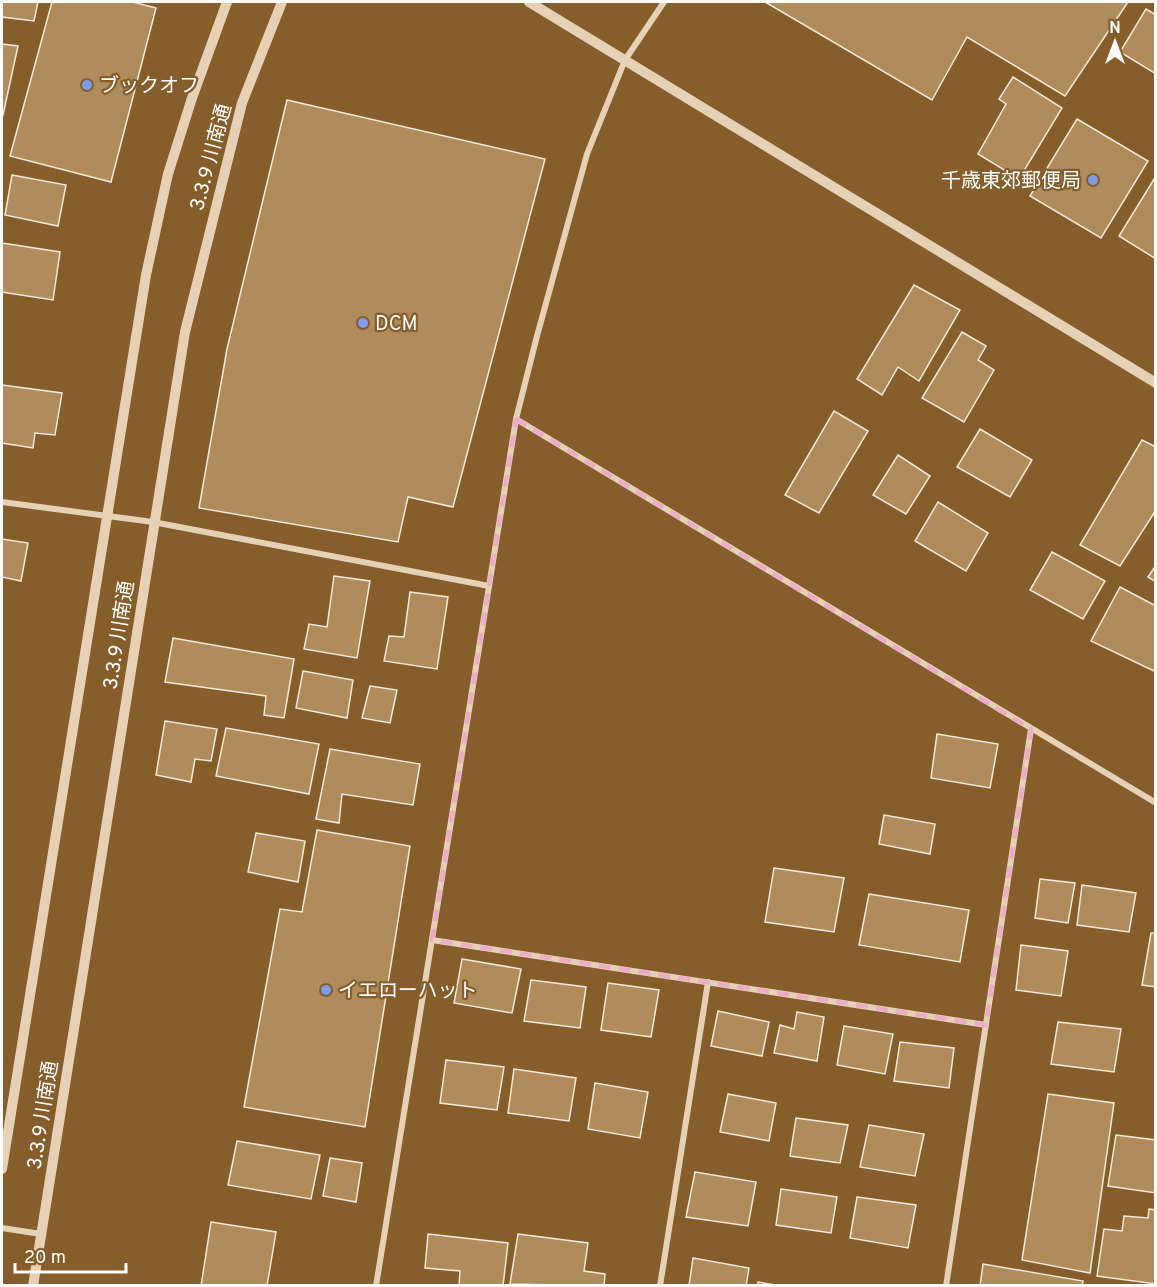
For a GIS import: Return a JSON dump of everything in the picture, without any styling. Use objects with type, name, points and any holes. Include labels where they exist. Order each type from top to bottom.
[{"type":"street","name":"3.3.9 川南通","points":[[2,1169],[146,275],[168,174],[192,98],[227,2]]},
{"type":"street","name":"3.3.9 川南通","points":[[33,1286],[185,332],[242,103],[282,2]]},
{"type":"street","points":[[529,2],[1155,383]]},
{"type":"street","points":[[376,1286],[516,419],[587,154],[625,60],[664,2]]},
{"type":"street","points":[[516,419],[1155,803]]},
{"type":"street","points":[[2,502],[153,522],[489,586]]},
{"type":"street","points":[[946,1286],[1031,729]]},
{"type":"street","points":[[432,940],[986,1025]]},
{"type":"street","points":[[660,1286],[708,982]]},
{"type":"street","points":[[2,1228],[41,1234]]},
{"type":"highlighted area","points":[[516,419],[1031,729],[986,1025],[432,940]]},
{"type":"building","points":[[2,2],[38,2],[34,21],[2,17]]},
{"type":"building","points":[[52,2],[133,2],[156,8],[111,182],[10,156]]},
{"type":"building","points":[[765,2],[1128,2],[1065,96],[967,37],[932,100]]},
{"type":"building","points":[[1146,9],[1156,15],[1156,74],[1120,52]]},
{"type":"building","points":[[2,44],[18,46],[3,115],[2,114]]},
{"type":"building","points":[[1013,77],[1062,108],[1019,179],[978,154],[1006,104],[999,99]]},
{"type":"building","points":[[287,100],[545,159],[453,507],[408,497],[398,542],[199,508],[227,349]]},
{"type":"building","points":[[1077,119],[1148,161],[1101,238],[1030,196]]},
{"type":"building","points":[[12,175],[66,185],[58,226],[5,215]]},
{"type":"building","points":[[1156,176],[1156,259],[1119,236]]},
{"type":"building","points":[[2,243],[60,252],[53,300],[2,292]]},
{"type":"building","points":[[914,285],[960,310],[919,381],[898,367],[882,395],[857,379]]},
{"type":"building","points":[[962,332],[986,346],[978,360],[994,370],[964,422],[922,398]]},
{"type":"building","points":[[2,385],[62,393],[55,435],[35,433],[33,448],[2,443]]},
{"type":"building","points":[[834,411],[868,431],[819,513],[785,495]]},
{"type":"building","points":[[980,429],[1032,460],[1010,497],[957,467]]},
{"type":"building","points":[[1142,440],[1156,447],[1156,510],[1120,566],[1080,545]]},
{"type":"building","points":[[898,455],[930,476],[906,514],[873,495]]},
{"type":"building","points":[[938,502],[988,533],[966,571],[915,541]]},
{"type":"building","points":[[2,539],[28,543],[21,581],[2,577]]},
{"type":"building","points":[[1052,552],[1105,581],[1083,619],[1030,590]]},
{"type":"building","points":[[1156,565],[1156,582],[1148,577]]},
{"type":"building","points":[[334,576],[370,581],[357,658],[304,649],[309,624],[327,627]]},
{"type":"building","points":[[1120,587],[1156,606],[1156,668],[1154,671],[1091,641]]},
{"type":"building","points":[[410,592],[448,597],[437,669],[384,661],[389,636],[404,637]]},
{"type":"building","points":[[173,638],[294,659],[284,718],[264,715],[266,696],[165,682]]},
{"type":"building","points":[[303,671],[353,680],[347,718],[296,708]]},
{"type":"building","points":[[370,686],[397,690],[390,723],[362,718]]},
{"type":"building","points":[[165,721],[217,729],[211,761],[195,759],[191,782],[156,775]]},
{"type":"building","points":[[226,728],[319,744],[309,794],[216,776]]},
{"type":"building","points":[[937,734],[998,744],[990,788],[931,778]]},
{"type":"building","points":[[330,749],[420,764],[413,805],[342,794],[339,823],[316,819]]},
{"type":"building","points":[[884,815],[935,824],[930,854],[879,844]]},
{"type":"building","points":[[317,830],[410,846],[365,1127],[244,1107],[280,909],[302,912]]},
{"type":"building","points":[[256,833],[305,841],[298,882],[248,872]]},
{"type":"building","points":[[774,868],[844,878],[834,932],[765,922]]},
{"type":"building","points":[[1040,879],[1075,883],[1068,923],[1035,918]]},
{"type":"building","points":[[1082,885],[1136,893],[1129,932],[1077,925]]},
{"type":"building","points":[[869,894],[969,910],[960,962],[859,945]]},
{"type":"building","points":[[1151,933],[1156,933],[1156,987],[1142,985]]},
{"type":"building","points":[[1021,945],[1068,951],[1061,996],[1016,990]]},
{"type":"building","points":[[462,959],[521,969],[512,1013],[454,1003]]},
{"type":"building","points":[[531,980],[586,987],[580,1028],[524,1021]]},
{"type":"building","points":[[608,983],[659,990],[651,1037],[601,1030]]},
{"type":"building","points":[[718,1011],[769,1022],[762,1056],[711,1046]]},
{"type":"building","points":[[797,1012],[824,1017],[817,1061],[774,1053],[780,1025],[794,1029]]},
{"type":"building","points":[[1058,1022],[1121,1029],[1114,1072],[1051,1064]]},
{"type":"building","points":[[844,1026],[893,1034],[885,1074],[837,1065]]},
{"type":"building","points":[[900,1042],[954,1048],[949,1088],[894,1081]]},
{"type":"building","points":[[446,1060],[504,1067],[497,1110],[440,1103]]},
{"type":"building","points":[[514,1069],[576,1078],[569,1121],[508,1113]]},
{"type":"building","points":[[595,1083],[648,1092],[640,1138],[588,1129]]},
{"type":"building","points":[[728,1094],[776,1103],[769,1141],[720,1132]]},
{"type":"building","points":[[1048,1094],[1114,1103],[1090,1273],[1022,1260]]},
{"type":"building","points":[[796,1118],[848,1125],[840,1163],[790,1156]]},
{"type":"building","points":[[869,1125],[924,1134],[915,1176],[860,1167]]},
{"type":"building","points":[[1116,1135],[1156,1140],[1156,1193],[1108,1186]]},
{"type":"building","points":[[237,1141],[320,1155],[311,1199],[228,1185]]},
{"type":"building","points":[[330,1158],[362,1163],[356,1202],[323,1196]]},
{"type":"building","points":[[695,1172],[756,1182],[748,1226],[686,1217]]},
{"type":"building","points":[[781,1189],[837,1197],[831,1233],[776,1225]]},
{"type":"building","points":[[857,1197],[916,1205],[908,1248],[850,1238]]},
{"type":"building","points":[[1149,1209],[1156,1210],[1156,1284],[1097,1276],[1104,1229],[1122,1231],[1124,1216],[1148,1218]]},
{"type":"building","points":[[211,1222],[276,1232],[267,1286],[201,1286]]},
{"type":"building","points":[[428,1234],[508,1243],[503,1286],[459,1286],[460,1271],[425,1268]]},
{"type":"building","points":[[518,1234],[588,1243],[584,1271],[605,1274],[604,1286],[510,1284]]},
{"type":"building","points":[[693,1258],[749,1268],[746,1286],[689,1286]]},
{"type":"building","points":[[983,1264],[1083,1281],[1082,1286],[980,1286]]},
{"type":"building","points":[[758,1282],[780,1286],[757,1286]]},
{"type":"place","name":"ブックオフ","points":[[87,85]]},
{"type":"place","name":"千歳東郊郵便局","points":[[1093,180]]},
{"type":"place","name":"DCM","points":[[363,323]]},
{"type":"place","name":"イエローハット","points":[[326,990]]}]
